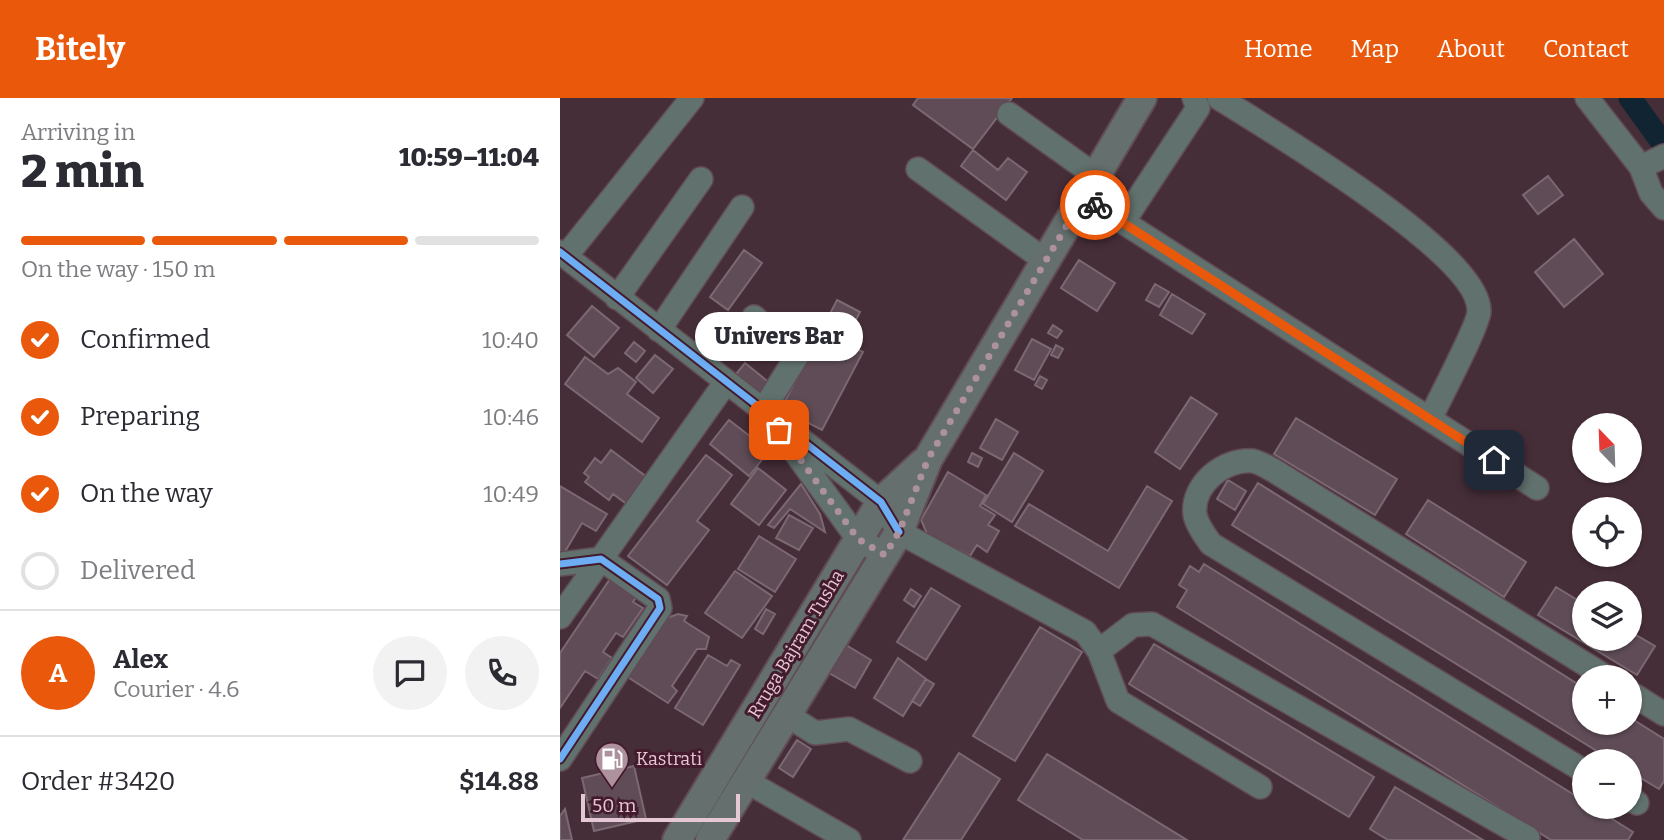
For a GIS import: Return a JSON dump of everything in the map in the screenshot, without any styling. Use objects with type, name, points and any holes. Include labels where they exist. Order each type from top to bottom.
[{"type":"main road","name":"Rruga Bajram Tusha","points":[[710,840],[892,543],[928,459],[1142,98]]},
{"type":"main road","name":"Rruga Bajram Tusha","points":[[677,840],[881,502],[928,459]]},
{"type":"street","points":[[692,98],[563,254],[881,502],[892,543]]},
{"type":"street","points":[[1123,222],[1198,108],[1194,98]]},
{"type":"street","points":[[1219,98],[1325,165],[1400,219],[1455,267],[1476,292],[1479,313],[1430,419]]},
{"type":"street","points":[[1587,98],[1654,161],[1651,193],[1664,208]]},
{"type":"street","points":[[1009,114],[1123,222],[1537,488]]},
{"type":"street","points":[[918,169],[1046,261]]},
{"type":"street","points":[[617,298],[701,178]]},
{"type":"street","points":[[659,330],[742,207]]},
{"type":"street","points":[[754,317],[797,356],[764,409]]},
{"type":"street","points":[[560,617],[726,382]]},
{"type":"street","points":[[764,409],[858,539],[892,543],[1085,632],[1099,651],[1118,701],[1260,787]]},
{"type":"street","points":[[1572,764],[1211,544],[1195,515],[1197,494],[1216,471],[1236,463],[1253,461],[1273,470],[1587,665]]},
{"type":"street","points":[[560,564],[601,559],[658,599],[660,608],[560,759]]},
{"type":"street","points":[[1099,651],[1133,625],[1152,624],[1528,838]]},
{"type":"street","points":[[1642,700],[1664,714]]},
{"type":"street","points":[[787,715],[815,733],[849,729],[910,761]]},
{"type":"street","points":[[746,781],[849,840]]},
{"type":"building","points":[[918,98],[1012,98],[973,149],[913,105]]},
{"type":"building","points":[[973,150],[998,170],[1008,158],[1027,172],[1006,200],[961,166]]},
{"type":"building","points":[[1548,176],[1563,195],[1538,214],[1523,195]]},
{"type":"building","points":[[1574,239],[1603,274],[1564,307],[1535,272]]},
{"type":"building","points":[[744,250],[762,263],[728,310],[710,297]]},
{"type":"building","points":[[1079,260],[1115,283],[1097,311],[1061,288]]},
{"type":"building","points":[[1155,284],[1169,292],[1159,307],[1146,300]]},
{"type":"building","points":[[1172,294],[1205,314],[1192,334],[1160,315]]},
{"type":"building","points":[[837,300],[860,312],[844,343],[863,352],[822,430],[781,409]]},
{"type":"building","points":[[592,306],[619,328],[594,357],[567,335]]},
{"type":"building","points":[[1053,325],[1062,331],[1057,338],[1048,333]]},
{"type":"building","points":[[1032,339],[1051,349],[1034,380],[1015,370]]},
{"type":"building","points":[[634,342],[645,351],[636,362],[625,353]]},
{"type":"building","points":[[1056,345],[1063,349],[1058,358],[1051,355]]},
{"type":"building","points":[[655,355],[673,369],[653,393],[636,378]]},
{"type":"building","points":[[585,357],[608,374],[618,368],[636,382],[627,394],[659,418],[642,442],[565,384]]},
{"type":"building","points":[[745,363],[771,384],[761,395],[736,374]]},
{"type":"building","points":[[1040,376],[1047,380],[1042,389],[1035,385]]},
{"type":"building","points":[[1191,397],[1217,414],[1180,469],[1155,452]]},
{"type":"building","points":[[1296,418],[1397,479],[1375,515],[1274,454]]},
{"type":"building","points":[[996,419],[1018,432],[1002,460],[980,448]]},
{"type":"building","points":[[729,420],[769,451],[749,476],[710,444]]},
{"type":"building","points":[[611,450],[648,478],[628,505],[613,494],[609,500],[585,482],[589,477],[584,473],[595,458],[601,463]]},
{"type":"building","points":[[972,453],[982,458],[978,467],[968,462]]},
{"type":"building","points":[[1014,453],[1043,471],[1012,522],[983,504]]},
{"type":"building","points":[[706,455],[732,475],[697,521],[709,530],[667,585],[628,556]]},
{"type":"building","points":[[758,468],[786,490],[759,525],[731,504]]},
{"type":"building","points":[[948,472],[986,495],[980,506],[995,515],[988,525],[999,531],[987,552],[977,545],[970,556],[928,536],[921,520]]},
{"type":"building","points":[[1228,480],[1246,491],[1235,510],[1217,499]]},
{"type":"building","points":[[1258,483],[1572,680],[1572,735],[1642,735],[1642,725],[1664,739],[1664,781],[1659,789],[1642,779],[1642,749],[1594,749],[1232,525]]},
{"type":"building","points":[[801,484],[820,514],[825,532],[790,509],[774,528],[768,525]]},
{"type":"building","points":[[560,486],[607,514],[596,531],[582,523],[563,555],[560,553]]},
{"type":"building","points":[[1147,486],[1172,501],[1119,588],[1015,526],[1029,504],[1108,551]]},
{"type":"building","points":[[1428,500],[1526,562],[1504,597],[1406,534]]},
{"type":"building","points":[[789,515],[813,528],[799,550],[776,538]]},
{"type":"building","points":[[759,536],[796,559],[775,592],[738,569]]},
{"type":"building","points":[[1204,564],[1572,794],[1572,819],[1612,819],[1633,832],[1628,840],[1551,840],[1177,607],[1187,590],[1179,585],[1190,566],[1199,572]]},
{"type":"building","points":[[735,571],[772,596],[742,638],[705,613]]},
{"type":"building","points":[[614,573],[640,591],[633,602],[643,608],[623,637],[616,633],[603,652],[612,658],[598,679],[585,671],[560,708],[560,653]]},
{"type":"building","points":[[1556,587],[1572,597],[1572,636],[1538,615]]},
{"type":"building","points":[[931,588],[960,606],[926,660],[897,642]]},
{"type":"building","points":[[911,589],[921,596],[914,607],[904,600]]},
{"type":"building","points":[[766,609],[775,614],[763,634],[755,629]]},
{"type":"building","points":[[678,614],[687,616],[684,621],[709,637],[706,649],[697,649],[672,686],[677,691],[668,703],[626,676],[664,619]]},
{"type":"building","points":[[1040,627],[1082,652],[1015,761],[973,736]]},
{"type":"building","points":[[1642,638],[1655,646],[1642,667],[1620,665],[1597,651],[1642,651]]},
{"type":"building","points":[[1154,644],[1374,777],[1349,817],[1129,684]]},
{"type":"building","points":[[846,645],[871,660],[855,688],[829,673]]},
{"type":"building","points":[[708,655],[727,666],[731,660],[740,665],[703,725],[675,708]]},
{"type":"building","points":[[898,658],[926,679],[903,716],[874,698]]},
{"type":"building","points":[[926,679],[934,684],[920,706],[912,701]]},
{"type":"building","points":[[797,740],[811,749],[793,777],[779,768]]},
{"type":"building","points":[[959,753],[1000,779],[961,840],[903,840]]},
{"type":"building","points":[[1047,754],[1187,840],[1083,840],[1018,800]]},
{"type":"building","name":"Kastrati","points":[[634,766],[646,819],[594,831],[582,778]]},
{"type":"building","points":[[1395,787],[1483,840],[1388,840],[1370,829]]},
{"type":"building","points":[[565,809],[572,840],[560,840],[560,816]]},
{"type":"waterway","points":[[1630,98],[1664,145]]},
{"type":"cycle path","points":[[560,252],[881,502],[899,532]]},
{"type":"cycle path","points":[[560,564],[601,559],[658,599],[660,608],[560,759]]},
{"type":"way so far","points":[[779,430],[858,539],[885,555],[899,532],[928,459],[1083,198],[1095,205]]},
{"type":"place","name":"Univers Bar","points":[[779,430]]},
{"type":"place","name":"Kastrati","points":[[612,789]]},
{"type":"route","points":[[1095,205],[1494,460]]}]
